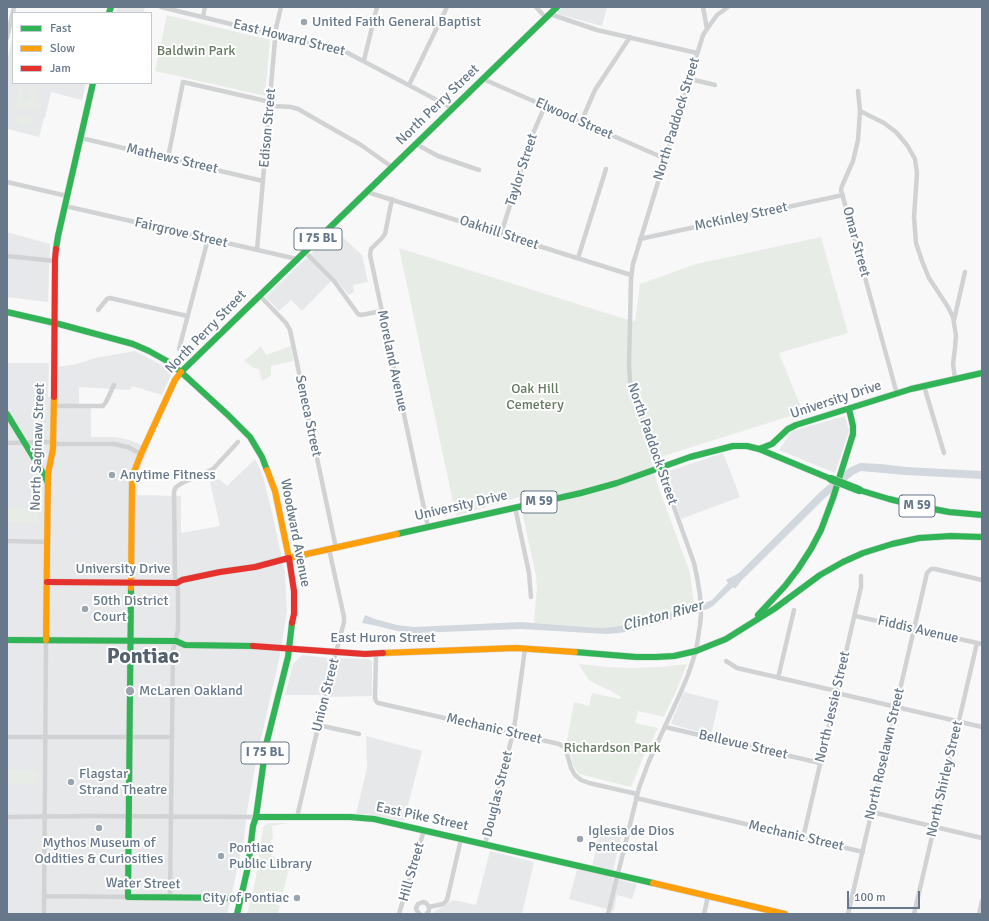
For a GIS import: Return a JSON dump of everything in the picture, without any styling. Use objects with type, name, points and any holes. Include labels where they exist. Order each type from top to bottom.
[{"type":"main road","name":"North Perry Street","points":[[128,897],[132,490],[134,472],[173,384],[181,372],[557,7]]},
{"type":"main road","name":"North Saginaw Street","points":[[46,640],[48,474],[53,442],[55,261],[58,236],[93,84]]},
{"type":"main road","name":"Woodward Avenue","points":[[7,312],[133,344],[167,360],[250,437],[262,457],[271,479],[289,558],[293,582],[294,601],[289,648],[281,688],[266,745],[248,867],[242,898],[237,914]]},
{"type":"main road","name":"University Drive","points":[[47,582],[176,583],[182,580],[220,572],[255,567],[332,548],[593,490],[726,447],[747,446],[759,449],[772,444],[788,429],[796,425],[924,386],[982,373]]},
{"type":"main road","points":[[751,623],[785,586],[798,569],[821,530],[833,498],[853,434],[849,409]]},
{"type":"main road","points":[[7,414],[43,473],[48,486]]},
{"type":"main road","name":"M 59","points":[[759,449],[859,490],[918,506],[982,516]]},
{"type":"main road","name":"M 59","points":[[696,651],[726,639],[774,609],[820,575],[863,553],[919,538],[951,536],[982,537]]},
{"type":"main road","name":"M 59","points":[[7,640],[46,640]]},
{"type":"main road","name":"East Huron Street","points":[[46,640],[176,641],[185,645],[254,646],[376,654],[500,648],[558,650],[636,657],[656,657],[674,656],[696,651]]},
{"type":"main road","name":"East Pike Street","points":[[256,817],[366,818],[383,821],[785,914]]},
{"type":"main road","name":"Water Street","points":[[128,897],[242,898]]},
{"type":"street","name":"East Howard Street","points":[[161,7],[344,51],[364,60],[452,108]]},
{"type":"street","points":[[203,17],[205,7]]},
{"type":"street","name":"Edison Street","points":[[257,250],[276,28],[281,7]]},
{"type":"street","points":[[364,60],[376,7]]},
{"type":"street","points":[[409,85],[447,7]]},
{"type":"street","points":[[536,7],[548,16],[630,38],[697,53]]},
{"type":"street","points":[[703,7],[707,29]]},
{"type":"street","name":"North Paddock Street","points":[[608,914],[636,796],[647,766],[692,665],[696,651],[700,615],[698,581],[694,562],[634,397],[630,381],[631,275],[640,239],[701,41],[715,18],[728,7]]},
{"type":"street","points":[[7,38],[12,16]]},
{"type":"street","points":[[582,122],[596,90],[630,38]]},
{"type":"street","name":"Elwood Street","points":[[483,79],[666,158]]},
{"type":"street","points":[[690,79],[715,85]]},
{"type":"street","points":[[168,158],[183,82],[266,101],[274,106],[291,107],[300,110],[361,145],[392,167]]},
{"type":"street","name":"Omar Street","points":[[858,91],[860,111],[859,132],[852,165],[842,187],[843,195],[897,394]]},
{"type":"street","name":"Taylor Street","points":[[501,234],[531,138],[545,106]]},
{"type":"street","points":[[860,111],[884,123],[893,130],[906,142],[913,154],[918,173],[914,217],[918,250],[929,278],[948,306],[954,322],[956,336],[956,348],[953,364],[955,378]]},
{"type":"street","name":"Mathews Street","points":[[81,138],[263,181]]},
{"type":"street","points":[[416,144],[438,156],[479,170]]},
{"type":"street","points":[[578,258],[606,169]]},
{"type":"street","points":[[7,182],[67,196]]},
{"type":"street","name":"Oakhill Street","points":[[367,192],[631,275]]},
{"type":"street","name":"McKinley Street","points":[[640,239],[843,195]]},
{"type":"street","name":"Moreland Avenue","points":[[392,199],[384,236],[370,253],[428,527]]},
{"type":"street","name":"Fairgrove Street","points":[[65,206],[297,260]]},
{"type":"street","points":[[179,349],[208,239]]},
{"type":"street","points":[[305,252],[334,281],[358,314],[360,315],[382,311]]},
{"type":"street","points":[[7,256],[55,261]]},
{"type":"street","points":[[954,322],[965,272]]},
{"type":"street","name":"Seneca Street","points":[[260,296],[288,325],[290,330],[332,548]]},
{"type":"street","points":[[98,310],[110,298],[187,316]]},
{"type":"street","points":[[53,406],[103,406],[114,385]]},
{"type":"street","points":[[924,386],[944,453]]},
{"type":"street","points":[[7,443],[53,442],[58,444],[120,445],[128,447],[141,454]]},
{"type":"street","points":[[170,898],[173,650],[178,630],[178,590],[175,576],[174,494],[175,489],[182,483],[213,469],[238,442]]},
{"type":"street","points":[[514,508],[529,574],[531,597]]},
{"type":"street","points":[[7,541],[48,542]]},
{"type":"street","name":"Union Street","points":[[297,817],[344,619],[332,548]]},
{"type":"street","name":"North Roselawn Street","points":[[848,914],[927,574],[930,570],[935,569],[982,580]]},
{"type":"street","name":"North Jessie Street","points":[[803,838],[855,616],[861,587],[861,576]]},
{"type":"street","points":[[778,678],[794,610]]},
{"type":"street","name":"Fiddis Avenue","points":[[855,616],[914,628],[979,644]]},
{"type":"street","name":"North Saginaw Street","points":[[44,914],[46,640]]},
{"type":"street","name":"North Shirley Street","points":[[914,914],[958,721],[979,644]]},
{"type":"street","name":"Douglas Street","points":[[485,844],[514,729],[525,649]]},
{"type":"street","name":"Mechanic Street","points":[[376,654],[375,698],[378,703],[556,743],[564,746],[568,752],[570,765],[573,771],[578,777],[585,781],[636,796],[863,852]]},
{"type":"street","points":[[726,661],[736,667],[778,678],[982,727]]},
{"type":"street","points":[[318,725],[359,734]]},
{"type":"street","name":"Bellevue Street","points":[[665,727],[820,764]]},
{"type":"street","points":[[7,737],[172,737]]},
{"type":"street","points":[[872,812],[982,838]]},
{"type":"street","name":"East Pike Street","points":[[7,817],[256,817]]},
{"type":"street","name":"Hill Street","points":[[399,914],[424,830]]},
{"type":"street","points":[[429,907],[441,905],[446,901],[462,839]]},
{"type":"street","name":"Water Street","points":[[44,896],[128,897]]},
{"type":"street","points":[[704,914],[708,896]]},
{"type":"street","points":[[979,914],[982,901]]},
{"type":"street","points":[[420,914],[416,909],[419,903],[426,903],[429,907]]},
{"type":"street","points":[[426,914],[429,911],[429,907]]},
{"type":"shaded area","points":[[117,7],[145,7],[143,12],[116,12]]},
{"type":"shaded area","points":[[563,7],[607,7],[602,26],[558,14],[558,11]]},
{"type":"shaded area","points":[[12,40],[12,84],[86,84],[82,100],[51,92],[39,137],[7,129],[7,62]]},
{"type":"shaded area","points":[[335,230],[362,255],[368,282],[353,285],[354,292],[349,295],[334,278],[302,311],[291,300],[279,311],[266,297]]},
{"type":"shaded area","points":[[7,232],[50,244],[48,302],[7,297]]},
{"type":"shaded area","points":[[135,351],[158,363],[172,373],[162,395],[132,386],[130,390],[79,387],[79,404],[91,404],[91,437],[115,437],[129,440],[149,448],[140,470],[137,495],[181,496],[181,533],[220,526],[210,482],[219,479],[227,486],[255,459],[263,476],[285,573],[287,611],[280,655],[257,756],[247,811],[244,839],[227,914],[7,914],[7,363],[49,363],[48,397],[58,396],[58,367],[77,364],[95,358]]},
{"type":"shaded area","points":[[845,416],[849,431],[835,473],[779,450],[792,431]]},
{"type":"shaded area","points":[[723,453],[740,497],[681,519],[666,472]]},
{"type":"shaded area","points":[[302,655],[330,658],[321,695],[285,695],[293,664]]},
{"type":"shaded area","points":[[337,659],[368,659],[372,661],[372,696],[327,697]]},
{"type":"shaded area","points":[[684,692],[719,701],[711,735],[671,723]]},
{"type":"shaded area","points":[[366,736],[422,751],[404,821],[367,814],[356,814],[367,768]]},
{"type":"shaded area","points":[[602,826],[623,831],[611,878],[637,884],[632,899],[617,895],[614,911],[569,899],[579,863],[592,866]]},
{"type":"shaded area","points":[[490,851],[534,862],[522,914],[431,914],[453,900],[476,905]]},
{"type":"green space","name":"Baldwin Park","points":[[167,15],[270,40],[265,96],[155,71]]},
{"type":"green space","points":[[18,89],[23,89],[24,91],[22,101],[28,102],[31,91],[35,92],[35,102],[39,103],[40,106],[38,110],[21,107],[20,109],[14,107]]},
{"type":"green space","points":[[18,118],[33,119],[32,126],[17,125]]},
{"type":"green space","name":"Oak Hill Cemetery","points":[[821,237],[848,333],[779,353],[803,412],[651,460],[657,483],[690,573],[694,606],[613,627],[600,628],[534,623],[537,587],[536,576],[519,497],[456,516],[399,248],[635,321],[640,284],[696,264]]},
{"type":"green space","points":[[261,346],[266,355],[291,346],[293,361],[271,366],[271,375],[262,381],[259,369],[253,368],[244,360]]},
{"type":"green space","points":[[7,508],[37,508],[37,522],[7,522]]},
{"type":"green space","name":"Richardson Park","points":[[579,664],[633,668],[687,664],[664,717],[638,711],[635,723],[658,728],[631,787],[579,774],[574,767],[571,753],[576,754],[579,744],[567,741],[574,702],[589,706],[592,693],[620,699],[621,697],[590,681]]},
{"type":"green space","points":[[7,770],[37,770],[37,783],[7,783]]},
{"type":"green space","points":[[270,823],[288,823],[272,826],[273,837],[268,851],[272,853],[271,856],[291,861],[283,892],[265,891],[264,895],[270,897],[273,903],[280,906],[278,914],[247,914],[255,883],[263,828],[265,825]]},
{"type":"water","name":"Clinton River","points":[[860,463],[982,471],[982,479],[861,471],[853,475],[826,497],[741,581],[735,589],[733,587],[713,606],[708,609],[635,630],[606,634],[521,629],[414,633],[397,631],[362,623],[365,615],[397,625],[414,627],[521,622],[600,628],[629,624],[705,603],[712,600],[728,583],[726,580],[739,573],[821,491],[849,468]]},
{"type":"traffic: fast","points":[[109,12],[111,7]]},
{"type":"traffic: fast","points":[[181,372],[557,7]]},
{"type":"traffic: fast","points":[[56,249],[93,84]]},
{"type":"traffic: fast","points":[[7,312],[133,344],[167,361],[228,415],[250,437],[262,457],[267,470]]},
{"type":"traffic: fast","points":[[759,449],[772,444],[788,429],[796,425],[911,389],[982,373]]},
{"type":"traffic: fast","points":[[758,615],[785,586],[798,569],[821,530],[833,498],[853,434],[853,426],[849,409]]},
{"type":"traffic: fast","points":[[7,414],[48,483]]},
{"type":"traffic: fast","points":[[397,534],[581,493],[617,483],[690,457],[733,446],[747,446],[759,449],[831,479]]},
{"type":"traffic: fast","points":[[831,479],[859,490]]},
{"type":"traffic: fast","points":[[859,490],[918,506],[949,512],[982,515]]},
{"type":"traffic: fast","points":[[575,652],[636,657],[656,657],[674,656],[696,651],[726,639],[774,609],[820,575],[863,553],[919,538],[951,536],[982,537]]},
{"type":"traffic: fast","points":[[131,588],[128,897],[242,898]]},
{"type":"traffic: fast","points":[[237,914],[248,867],[266,745],[288,657],[292,623]]},
{"type":"traffic: fast","points":[[7,640],[176,641],[185,645],[253,646]]},
{"type":"traffic: fast","points":[[256,817],[350,817],[374,819],[653,883]]},
{"type":"traffic: slow","points":[[131,588],[132,484],[134,472],[175,380],[181,372]]},
{"type":"traffic: slow","points":[[46,640],[48,474],[53,449],[54,397]]},
{"type":"traffic: slow","points":[[267,470],[275,491],[289,558],[397,534]]},
{"type":"traffic: slow","points":[[383,653],[516,648],[575,652]]},
{"type":"traffic: slow","points":[[653,883],[785,914]]},
{"type":"traffic: jam","points":[[54,397],[56,249]]},
{"type":"traffic: jam","points":[[47,582],[177,583],[182,580],[220,572],[255,567],[289,558]]},
{"type":"traffic: jam","points":[[289,558],[294,591],[294,614],[292,623]]},
{"type":"traffic: jam","points":[[253,646],[365,654],[383,653]]},
{"type":"place","name":"United Faith General Baptist","points":[[304,22]]},
{"type":"place","name":"Anytime Fitness","points":[[112,475]]},
{"type":"place","name":"50th District Court","points":[[85,609]]},
{"type":"place","name":"McLaren Oakland","points":[[130,691]]},
{"type":"place","name":"Flagstar Strand Theatre","points":[[71,782]]},
{"type":"place","name":"Mythos Museum of Oddities & Curiosities","points":[[99,828]]},
{"type":"place","name":"Iglesia de Dios Pentecostal","points":[[580,839]]},
{"type":"place","name":"Pontiac Public Library","points":[[221,856]]},
{"type":"place","name":"City of Pontiac","points":[[297,898]]},
{"type":"district","name":"Pontiac","points":[[143,657]]}]
